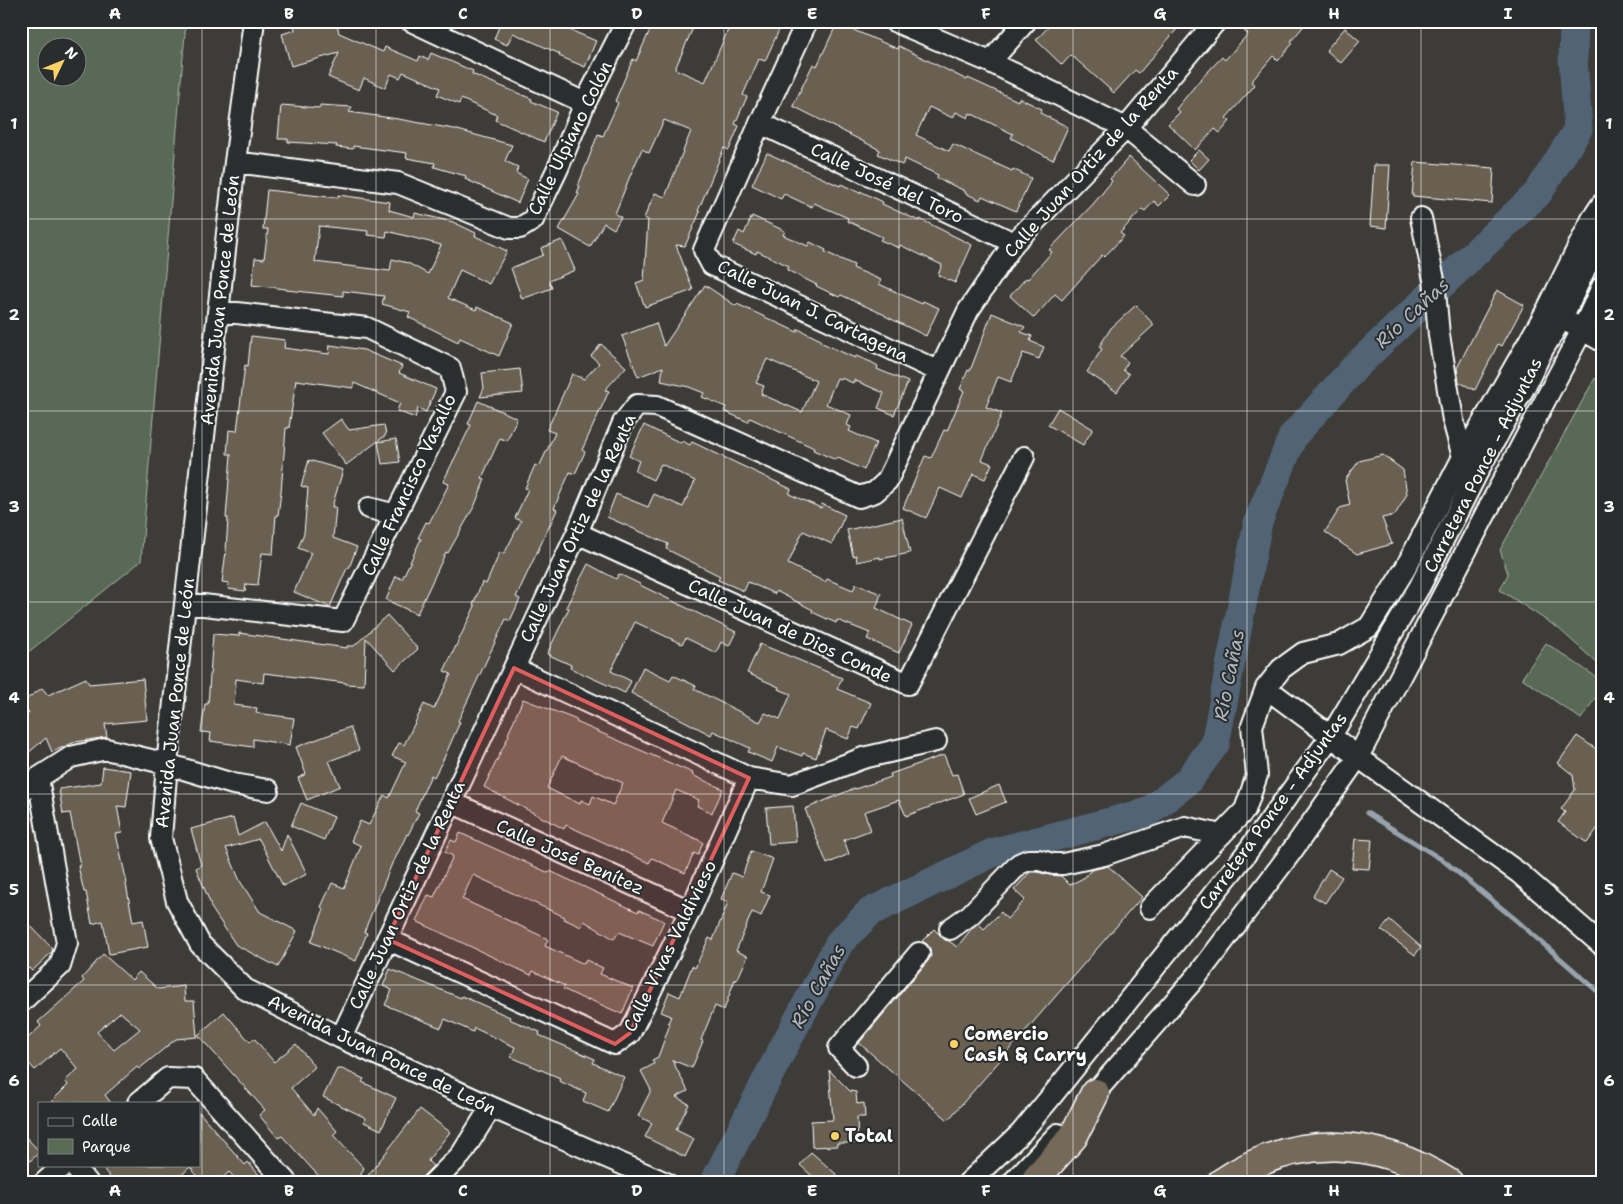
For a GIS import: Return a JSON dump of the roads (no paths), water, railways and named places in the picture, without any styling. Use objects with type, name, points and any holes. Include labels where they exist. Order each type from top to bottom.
[{"type":"highway","points":[[1034,1183],[1073,1137],[1095,1093]]},
{"type":"highway","points":[[1221,1183],[1247,1167],[1285,1152],[1315,1147],[1344,1146],[1377,1151],[1403,1158],[1449,1183]]},
{"type":"highway","points":[[1246,1183],[1254,1177],[1294,1163],[1334,1157],[1382,1167],[1416,1183]]},
{"type":"street","name":"Avenida Juan Ponce de León","points":[[254,21],[235,162],[167,764],[161,838],[177,901],[200,944],[245,989],[341,1038],[490,1107],[666,1183]]},
{"type":"street","points":[[411,21],[585,103]]},
{"type":"street","name":"Calle Ulpiano Colón","points":[[235,162],[398,183],[509,228],[520,228],[533,220],[558,168],[585,103],[626,21]]},
{"type":"street","name":"Calle Juan J. Cartagena","points":[[807,21],[704,250],[712,265],[938,371]]},
{"type":"street","points":[[894,21],[990,62],[1126,128],[1194,185]]},
{"type":"street","points":[[990,62],[1026,21]]},
{"type":"street","name":"Calle Juan Ortiz de la Renta","points":[[341,1038],[577,533],[623,423],[637,405],[657,406],[859,497],[875,492],[887,481],[968,311],[1014,243],[1126,128],[1216,21]]},
{"type":"street","name":"Calle José del Toro","points":[[760,123],[1014,243]]},
{"type":"street","points":[[1150,908],[1244,810],[1257,775],[1252,726],[1266,688],[1281,669],[1303,653],[1339,644],[1369,627],[1405,568],[1463,457],[1554,314],[1592,219],[1602,204]]},
{"type":"street","points":[[1421,218],[1434,280],[1453,420],[1463,457]]},
{"type":"street","name":"Carretera Ponce - Adjuntas","points":[[968,1183],[1021,1133],[1050,1098],[1245,855],[1331,736],[1420,586],[1483,461],[1524,388],[1543,349],[1554,314],[1585,269],[1602,238]]},
{"type":"street","name":"Carretera Ponce - Adjuntas","points":[[1012,1183],[1095,1093],[1197,976],[1289,855],[1358,757],[1582,330],[1602,287]]},
{"type":"street","name":"Calle Francisco Vasallo","points":[[186,603],[343,621],[456,392],[450,368],[367,328],[219,311]]},
{"type":"street","points":[[1554,314],[1602,341]]},
{"type":"street","name":"Calle Juan de Dios Conde","points":[[577,533],[908,684],[1024,457]]},
{"type":"street","points":[[369,508],[396,515]]},
{"type":"street","points":[[514,668],[749,778],[792,785],[863,758],[936,741]]},
{"type":"street","points":[[1266,688],[1519,873],[1602,945]]},
{"type":"street","points":[[21,792],[38,778],[71,757],[106,749],[167,764],[233,784],[268,790]]},
{"type":"street","points":[[21,1002],[60,966],[67,944],[38,778]]},
{"type":"street","name":"Calle Vivas Valdivieso","points":[[386,939],[615,1044],[630,1033],[690,911],[749,778]]},
{"type":"street","name":"Calle José Benítez","points":[[451,802],[690,911]]},
{"type":"street","points":[[950,929],[970,914],[1019,864],[1028,860],[1063,864],[1104,855],[1185,827],[1221,835]]},
{"type":"street","points":[[856,1066],[839,1048],[920,953]]},
{"type":"street","points":[[139,1102],[168,1078],[194,1078],[287,1183]]},
{"type":"street","points":[[433,1183],[461,1155],[490,1107]]},
{"type":"street","points":[[44,1183],[63,1166]]},
{"type":"street","points":[[74,1166],[88,1183]]},
{"type":"waterway","name":"Río Cañas","points":[[714,1183],[840,942],[870,912],[992,853],[1148,812],[1187,782],[1215,744],[1258,522],[1293,436],[1357,365],[1538,193],[1578,129],[1573,59],[1574,21]]},
{"type":"waterway","points":[[1367,813],[1444,861],[1516,920],[1602,995]]},
{"type":"place","name":"Comercio Cash & Carry","points":[[954,1044]]},
{"type":"place","name":"Total","points":[[835,1136]]}]
